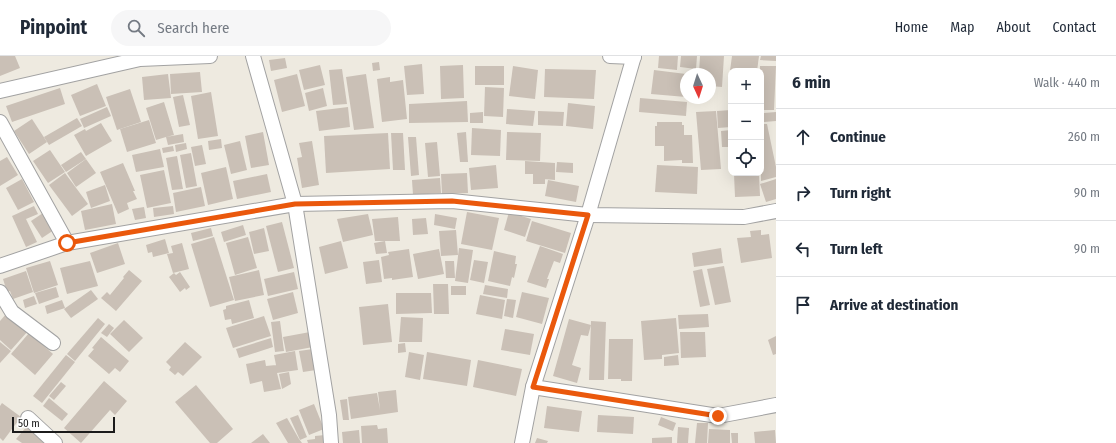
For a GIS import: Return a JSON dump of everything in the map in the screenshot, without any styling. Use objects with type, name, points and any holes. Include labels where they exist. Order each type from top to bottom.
[{"type":"street","points":[[0,91],[140,59],[210,56]]},
{"type":"street","points":[[253,56],[295,204],[329,415],[331,443]]},
{"type":"street","points":[[522,443],[533,387],[588,215],[634,57],[610,56]]},
{"type":"street","points":[[0,122],[67,243]]},
{"type":"street","points":[[0,266],[67,243],[295,204],[452,201],[588,215],[744,217],[776,211]]},
{"type":"street","points":[[0,292],[12,312],[53,343]]},
{"type":"street","points":[[533,387],[718,416],[776,405]]},
{"type":"street","points":[[28,418],[55,443]]},
{"type":"building","points":[[0,56],[15,56],[20,68],[0,76]]},
{"type":"building","points":[[659,56],[678,56],[677,70],[658,68]]},
{"type":"building","points":[[681,56],[697,56],[696,68],[680,67]]},
{"type":"building","points":[[700,56],[724,56],[722,87],[716,86],[716,68],[699,68]]},
{"type":"building","points":[[732,56],[759,56],[757,68],[730,68]]},
{"type":"building","points":[[761,56],[776,56],[776,61],[760,60]]},
{"type":"building","points":[[285,58],[287,68],[271,71],[269,60]]},
{"type":"building","points":[[379,62],[380,70],[373,71],[372,63]]},
{"type":"building","points":[[422,64],[424,94],[407,95],[404,66]]},
{"type":"building","points":[[320,65],[325,85],[304,90],[299,70]]},
{"type":"building","points":[[463,65],[464,98],[441,99],[440,66]]},
{"type":"building","points":[[475,66],[504,66],[504,85],[475,85]]},
{"type":"building","points":[[513,66],[538,70],[535,99],[509,96]]},
{"type":"building","points":[[760,66],[776,66],[774,110],[764,110],[764,68],[760,68]]},
{"type":"building","points":[[342,69],[347,104],[333,105],[329,70]]},
{"type":"building","points":[[545,69],[596,70],[594,99],[544,97]]},
{"type":"building","points":[[654,70],[680,73],[680,96],[651,94]]},
{"type":"building","points":[[200,72],[202,92],[171,94],[170,74]]},
{"type":"building","points":[[168,74],[171,98],[144,100],[142,77]]},
{"type":"building","points":[[297,74],[305,106],[282,112],[274,80]]},
{"type":"building","points":[[366,74],[374,128],[354,130],[346,77]]},
{"type":"building","points":[[390,77],[390,82],[403,80],[407,119],[382,122],[377,79]]},
{"type":"building","points":[[97,84],[106,106],[80,116],[71,95]]},
{"type":"building","points":[[485,87],[504,88],[503,117],[484,116]]},
{"type":"building","points":[[60,88],[65,104],[12,122],[6,106]]},
{"type":"building","points":[[323,88],[327,106],[309,111],[305,93]]},
{"type":"building","points":[[130,89],[141,122],[117,130],[106,97]]},
{"type":"building","points":[[211,92],[218,136],[198,139],[191,96]]},
{"type":"building","points":[[183,95],[190,125],[179,127],[173,97]]},
{"type":"building","points":[[640,98],[680,101],[680,104],[687,104],[686,116],[639,112]]},
{"type":"building","points":[[467,101],[468,122],[409,123],[409,104]]},
{"type":"building","points":[[164,102],[174,135],[156,140],[146,108]]},
{"type":"building","points":[[568,103],[595,106],[593,129],[566,126]]},
{"type":"building","points":[[107,107],[111,116],[84,128],[80,119]]},
{"type":"building","points":[[348,107],[350,127],[319,131],[316,111]]},
{"type":"building","points":[[507,109],[535,111],[533,126],[506,124]]},
{"type":"building","points":[[728,110],[728,127],[718,128],[717,111]]},
{"type":"building","points":[[538,111],[564,112],[563,126],[538,125]]},
{"type":"building","points":[[716,111],[721,169],[701,170],[696,112]]},
{"type":"building","points":[[483,112],[483,123],[470,123],[470,113]]},
{"type":"building","points":[[776,112],[776,121],[764,122],[764,113]]},
{"type":"building","points":[[77,118],[82,126],[49,145],[44,137]]},
{"type":"building","points":[[32,119],[47,142],[29,154],[14,131]]},
{"type":"building","points":[[149,120],[156,143],[127,152],[120,129]]},
{"type":"building","points":[[657,122],[682,122],[682,125],[684,125],[684,135],[692,135],[693,163],[682,163],[682,160],[664,161],[664,146],[655,146],[655,126],[657,126]]},
{"type":"building","points":[[101,123],[112,141],[86,156],[74,135],[85,129],[86,131]]},
{"type":"building","points":[[764,124],[767,124],[776,167],[776,177],[761,181],[761,176],[764,176]]},
{"type":"building","points":[[472,128],[501,130],[500,156],[471,155]]},
{"type":"building","points":[[728,130],[728,147],[722,147],[721,131]]},
{"type":"building","points":[[263,132],[269,165],[251,168],[245,136]]},
{"type":"building","points":[[466,132],[468,162],[460,162],[457,133]]},
{"type":"building","points":[[507,132],[541,133],[540,161],[506,160]]},
{"type":"building","points":[[388,133],[390,169],[326,173],[324,136]]},
{"type":"building","points":[[391,133],[403,133],[405,170],[393,170]]},
{"type":"building","points":[[183,134],[184,142],[168,145],[166,137]]},
{"type":"building","points":[[408,137],[416,137],[419,175],[411,176]]},
{"type":"building","points":[[221,139],[222,148],[209,150],[208,141]]},
{"type":"building","points":[[240,141],[247,170],[231,174],[224,145]]},
{"type":"building","points":[[312,141],[319,185],[302,188],[297,158],[302,157],[299,143]]},
{"type":"building","points":[[437,142],[440,176],[428,177],[425,143]]},
{"type":"building","points":[[186,143],[187,149],[176,152],[175,145]]},
{"type":"building","points":[[202,145],[206,164],[195,166],[191,147]]},
{"type":"building","points":[[173,146],[174,151],[163,153],[162,148]]},
{"type":"building","points":[[160,149],[164,167],[136,172],[132,155]]},
{"type":"building","points":[[50,150],[65,172],[48,183],[33,161]]},
{"type":"building","points":[[81,152],[86,159],[66,172],[61,165]]},
{"type":"building","points":[[191,153],[197,186],[186,188],[180,155]]},
{"type":"building","points":[[177,156],[183,189],[172,190],[166,158]]},
{"type":"building","points":[[7,157],[18,175],[0,186],[0,161]]},
{"type":"building","points":[[86,159],[96,173],[76,187],[67,173]]},
{"type":"building","points":[[525,161],[555,163],[555,180],[545,179],[545,184],[533,184],[533,174],[525,174]]},
{"type":"building","points":[[557,162],[573,163],[573,173],[556,172]]},
{"type":"building","points":[[123,163],[137,199],[127,203],[129,209],[118,214],[100,172]]},
{"type":"building","points":[[496,165],[498,188],[471,190],[469,168]]},
{"type":"building","points":[[657,165],[698,167],[697,194],[655,192]]},
{"type":"building","points":[[226,167],[233,199],[208,205],[201,173]]},
{"type":"building","points":[[164,170],[171,203],[147,208],[140,175]]},
{"type":"building","points":[[65,173],[88,204],[72,216],[49,185]]},
{"type":"building","points":[[467,173],[468,193],[442,194],[441,174]]},
{"type":"building","points":[[267,174],[271,192],[237,199],[233,181]]},
{"type":"building","points":[[734,176],[759,176],[760,196],[735,197]]},
{"type":"building","points":[[440,178],[441,193],[413,195],[412,180]]},
{"type":"building","points":[[22,179],[34,202],[18,210],[6,188]]},
{"type":"building","points":[[776,179],[776,199],[766,202],[760,184]]},
{"type":"building","points":[[548,180],[579,186],[576,202],[545,196]]},
{"type":"building","points":[[105,185],[110,201],[91,208],[86,192]]},
{"type":"building","points":[[201,187],[205,206],[176,212],[173,193]]},
{"type":"building","points":[[112,204],[116,224],[85,230],[81,211]]},
{"type":"building","points":[[34,206],[38,214],[26,219],[37,242],[26,247],[12,216]]},
{"type":"building","points":[[173,206],[174,214],[154,217],[153,208]]},
{"type":"building","points":[[144,207],[146,218],[135,220],[132,209]]},
{"type":"building","points":[[467,212],[499,218],[492,250],[461,244]]},
{"type":"building","points":[[509,212],[531,219],[525,237],[504,230]]},
{"type":"building","points":[[43,213],[54,230],[42,238],[31,221]]},
{"type":"building","points":[[368,214],[373,235],[343,242],[337,219]]},
{"type":"building","points":[[435,214],[457,218],[455,229],[434,225]]},
{"type":"building","points":[[398,217],[400,241],[375,241],[372,219]]},
{"type":"building","points":[[426,218],[428,234],[413,235],[412,219]]},
{"type":"building","points":[[532,221],[571,233],[565,253],[526,241]]},
{"type":"building","points":[[282,222],[294,268],[278,272],[266,226]]},
{"type":"building","points":[[243,225],[246,235],[224,242],[221,232]]},
{"type":"building","points":[[211,228],[213,236],[193,241],[191,233]]},
{"type":"building","points":[[264,228],[269,251],[254,254],[249,232]]},
{"type":"building","points":[[456,230],[458,255],[441,256],[439,231]]},
{"type":"building","points":[[761,230],[761,235],[769,234],[772,258],[741,263],[737,238],[751,237],[750,231]]},
{"type":"building","points":[[214,237],[234,300],[210,307],[191,244]]},
{"type":"building","points":[[248,237],[257,268],[235,275],[226,243]]},
{"type":"building","points":[[165,239],[169,253],[153,257],[152,252],[148,253],[146,245]]},
{"type":"building","points":[[341,241],[348,268],[325,274],[319,247]]},
{"type":"building","points":[[385,241],[387,253],[376,254],[374,243]]},
{"type":"building","points":[[118,243],[125,264],[97,273],[90,253]]},
{"type":"building","points":[[182,243],[189,269],[173,273],[167,254],[173,253],[171,246]]},
{"type":"building","points":[[540,246],[563,254],[560,263],[554,261],[547,279],[549,279],[546,288],[527,282]]},
{"type":"building","points":[[459,248],[473,250],[468,283],[455,281]]},
{"type":"building","points":[[721,248],[723,263],[694,267],[692,253]]},
{"type":"building","points":[[409,249],[413,277],[392,280],[392,278],[384,279],[381,257],[389,255],[388,252]]},
{"type":"building","points":[[439,249],[444,274],[418,279],[413,254]]},
{"type":"building","points":[[494,251],[516,256],[515,264],[517,264],[514,278],[512,277],[510,286],[488,281]]},
{"type":"building","points":[[379,260],[382,282],[366,284],[363,262]]},
{"type":"building","points":[[474,260],[488,262],[484,283],[470,280]]},
{"type":"building","points":[[50,261],[58,285],[34,293],[26,268]]},
{"type":"building","points":[[90,261],[98,286],[67,294],[60,268]]},
{"type":"building","points":[[445,261],[454,261],[455,278],[446,278]]},
{"type":"building","points":[[724,266],[731,302],[715,305],[707,269]]},
{"type":"building","points":[[702,269],[710,305],[700,307],[693,271]]},
{"type":"building","points":[[129,270],[142,281],[116,311],[101,298],[107,292],[110,295]]},
{"type":"building","points":[[259,270],[264,295],[235,301],[229,277]]},
{"type":"building","points":[[26,271],[33,292],[13,299],[10,291],[7,292],[3,279]]},
{"type":"building","points":[[180,272],[190,287],[186,290],[185,288],[180,292],[169,277],[174,273],[176,275]]},
{"type":"building","points":[[294,272],[298,289],[268,296],[264,279]]},
{"type":"building","points":[[433,284],[448,284],[449,314],[434,314]]},
{"type":"building","points":[[485,285],[508,289],[507,298],[483,294]]},
{"type":"building","points":[[451,286],[466,286],[466,295],[451,295]]},
{"type":"building","points":[[56,287],[59,297],[39,304],[35,293]]},
{"type":"building","points":[[91,290],[98,299],[71,318],[64,309]]},
{"type":"building","points":[[293,292],[298,313],[273,320],[267,299]]},
{"type":"building","points":[[522,292],[549,298],[542,324],[516,317]]},
{"type":"building","points":[[396,293],[431,293],[432,313],[396,314]]},
{"type":"building","points":[[480,295],[505,300],[502,319],[476,314]]},
{"type":"building","points":[[34,296],[37,304],[25,308],[23,300]]},
{"type":"building","points":[[507,299],[516,300],[513,318],[504,316]]},
{"type":"building","points":[[62,300],[65,308],[47,314],[45,306]]},
{"type":"building","points":[[249,300],[254,318],[232,324],[231,319],[225,320],[223,310],[226,309],[226,306]]},
{"type":"building","points":[[388,304],[392,342],[363,345],[359,307]]},
{"type":"building","points":[[7,313],[28,331],[11,350],[0,340],[0,321]]},
{"type":"building","points":[[708,314],[709,327],[679,329],[678,315]]},
{"type":"building","points":[[264,316],[271,336],[233,348],[226,328]]},
{"type":"building","points":[[401,317],[423,318],[422,342],[399,342]]},
{"type":"building","points":[[98,318],[105,324],[75,361],[67,354]]},
{"type":"building","points":[[676,318],[679,353],[662,355],[662,359],[644,360],[641,321]]},
{"type":"building","points":[[569,319],[591,325],[588,336],[581,335],[572,365],[581,368],[577,383],[553,376]]},
{"type":"building","points":[[124,320],[143,338],[129,352],[110,334]]},
{"type":"building","points":[[280,321],[284,351],[275,352],[271,322]]},
{"type":"building","points":[[591,321],[606,322],[604,380],[589,380]]},
{"type":"building","points":[[109,324],[114,328],[107,337],[101,333]]},
{"type":"building","points":[[505,329],[534,334],[530,355],[501,350]]},
{"type":"building","points":[[310,332],[313,347],[286,352],[283,337]]},
{"type":"building","points":[[680,332],[705,332],[706,357],[681,358]]},
{"type":"building","points":[[29,333],[53,354],[35,375],[11,354]]},
{"type":"building","points":[[776,336],[776,354],[773,355],[768,340]]},
{"type":"building","points":[[101,337],[129,361],[120,372],[115,368],[109,374],[88,356],[94,349],[92,348]]},
{"type":"building","points":[[271,338],[273,347],[239,358],[236,349]]},
{"type":"building","points":[[609,339],[633,339],[632,381],[608,379]]},
{"type":"building","points":[[0,342],[11,351],[0,363]]},
{"type":"building","points":[[185,342],[202,357],[183,376],[178,372],[175,375],[169,370],[171,367],[166,362]]},
{"type":"building","points":[[405,343],[406,352],[398,353],[398,344]]},
{"type":"building","points":[[313,349],[316,370],[303,372],[299,351]]},
{"type":"building","points":[[295,351],[298,370],[277,373],[281,389],[264,392],[262,381],[250,384],[246,364],[265,360],[266,366],[276,365],[274,355]]},
{"type":"building","points":[[409,352],[424,355],[420,380],[405,377]]},
{"type":"building","points":[[427,352],[471,360],[467,386],[423,379]]},
{"type":"building","points":[[66,355],[75,362],[42,403],[33,396]]},
{"type":"building","points":[[678,355],[679,365],[664,366],[664,357]]},
{"type":"building","points":[[478,360],[522,369],[516,396],[473,387]]},
{"type":"building","points":[[289,372],[291,384],[282,389],[279,374]]},
{"type":"building","points":[[104,381],[127,401],[115,415],[110,410],[81,443],[64,428]]},
{"type":"building","points":[[61,382],[66,386],[54,400],[49,396]]},
{"type":"building","points":[[196,385],[233,429],[217,443],[210,443],[175,402]]},
{"type":"building","points":[[396,390],[398,412],[351,419],[348,397],[377,393],[380,410],[378,392]]},
{"type":"building","points":[[49,398],[68,414],[62,421],[43,406]]},
{"type":"building","points":[[347,399],[349,420],[343,420],[340,400]]},
{"type":"building","points":[[2,403],[21,417],[3,441],[0,438],[0,406]]},
{"type":"building","points":[[314,404],[324,429],[309,435],[299,410]]},
{"type":"building","points":[[547,406],[582,411],[579,432],[544,428]]},
{"type":"building","points":[[298,415],[307,437],[300,440],[290,418]]},
{"type":"building","points":[[598,415],[634,417],[633,434],[597,432]]},
{"type":"building","points":[[661,417],[676,423],[673,431],[658,425]]},
{"type":"building","points":[[287,418],[302,443],[288,443],[276,423]]},
{"type":"building","points":[[697,423],[708,423],[707,443],[695,443]]},
{"type":"building","points":[[28,425],[45,443],[22,443],[16,439]]},
{"type":"building","points":[[377,425],[378,429],[387,428],[388,443],[362,443],[361,426]]},
{"type":"building","points":[[678,427],[689,428],[688,443],[677,443]]},
{"type":"building","points":[[709,429],[730,430],[730,443],[708,443]]},
{"type":"building","points":[[359,430],[360,443],[343,443],[342,432]]},
{"type":"building","points":[[775,430],[776,443],[755,443],[754,432]]},
{"type":"building","points":[[731,433],[738,433],[738,443],[732,443]]},
{"type":"building","points":[[263,434],[270,443],[251,443]]},
{"type":"building","points":[[325,435],[326,443],[308,443],[307,440],[315,439],[315,436]]},
{"type":"building","points":[[672,437],[672,443],[652,443],[652,438]]},
{"type":"building","points":[[537,438],[548,441],[547,443],[535,443]]},
{"type":"route","points":[[67,243],[295,204],[452,201],[588,215],[533,387],[718,416]]}]
